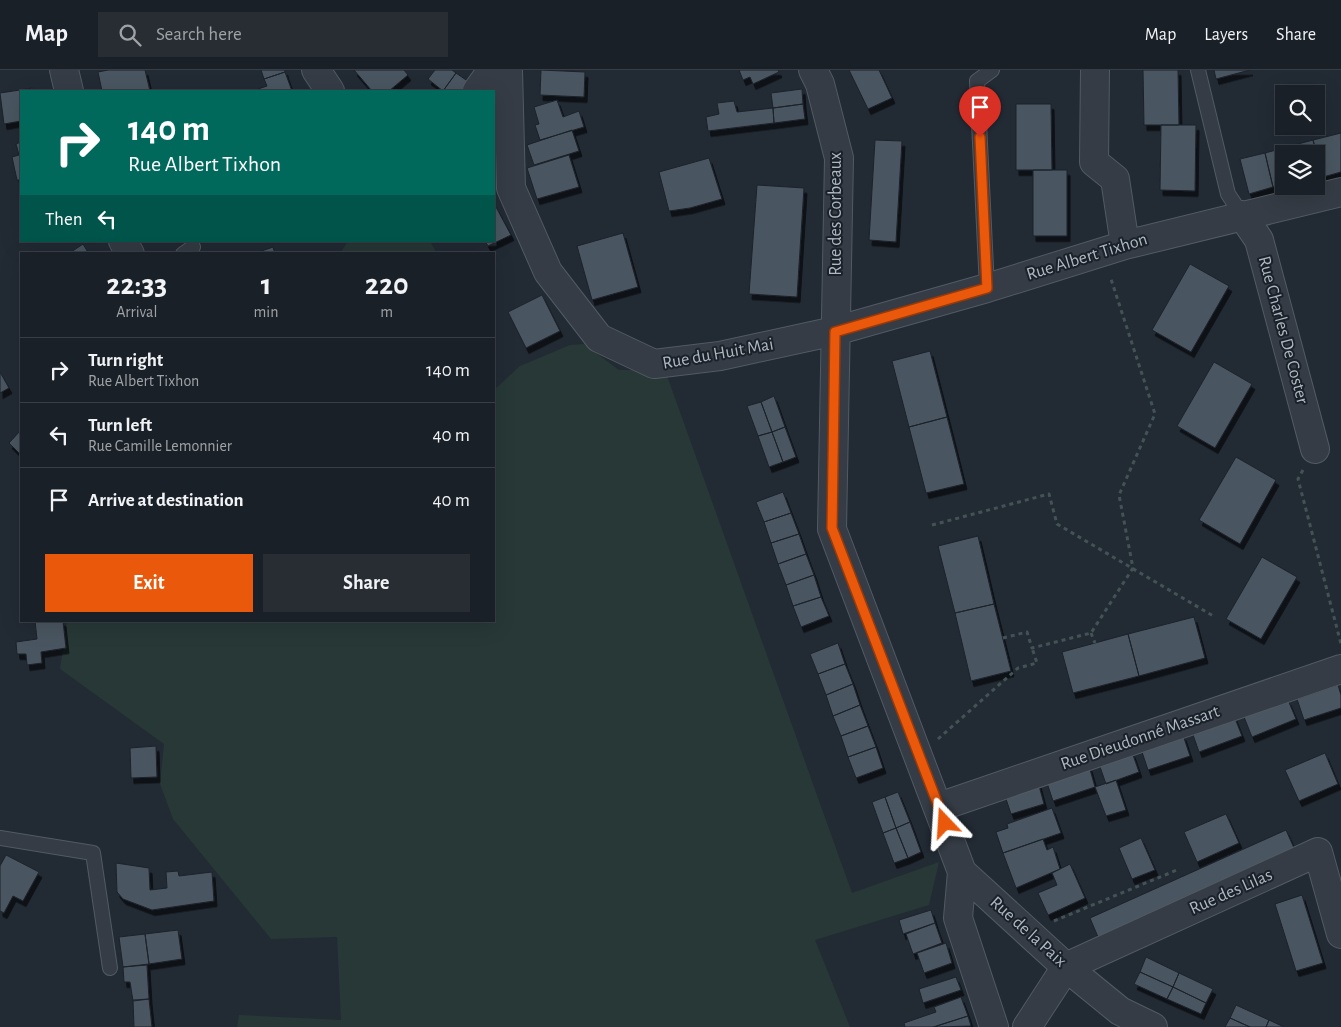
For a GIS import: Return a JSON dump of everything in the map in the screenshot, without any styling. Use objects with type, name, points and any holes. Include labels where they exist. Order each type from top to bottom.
[{"type":"street","points":[[64,70],[69,90]]},
{"type":"street","points":[[316,70],[329,90]]},
{"type":"street","points":[[478,90],[492,70]]},
{"type":"street","name":"Rue du Huit Mai","points":[[508,70],[511,188],[548,272],[599,338],[654,364],[720,356],[835,332]]},
{"type":"street","name":"Rue des Corbeaux","points":[[813,70],[820,84],[839,158],[832,528],[919,756]]},
{"type":"street","points":[[1096,70],[1094,162],[1115,180],[1113,248]]},
{"type":"street","name":"Rue Albert Tixhon","points":[[835,332],[987,288],[1113,248],[1341,192]]},
{"type":"street","name":"Rue Charles De Coster","points":[[1242,215],[1259,240],[1315,449]]},
{"type":"street","name":"Rue Dieudonné Massart","points":[[939,807],[1341,669]]},
{"type":"street","name":"Rue de la Paix","points":[[919,756],[962,872],[1066,967],[1120,1011],[1153,1027]]},
{"type":"street","name":"Rue des Lilas","points":[[1066,967],[1318,852],[1341,934]]},
{"type":"street","points":[[962,872],[958,918],[994,1027]]},
{"type":"street","points":[[1026,1027],[1066,967]]},
{"type":"lane","points":[[987,288],[977,81],[992,70]]},
{"type":"lane","points":[[1198,70],[1228,194],[1242,215]]},
{"type":"lane","points":[[0,838],[94,854],[110,968]]},
{"type":"path","points":[[1032,648],[1090,633],[1132,568],[1119,495],[1155,414],[1113,248]]},
{"type":"path","points":[[1315,449],[1298,479],[1341,645]]},
{"type":"path","points":[[932,525],[1049,494],[1057,524],[1216,617]]},
{"type":"path","points":[[919,756],[1018,668],[1037,663],[1027,632],[1003,638]]},
{"type":"path","points":[[1090,633],[1095,643]]},
{"type":"path","points":[[1028,932],[1177,870]]},
{"type":"shaded area","points":[[347,242],[431,242],[436,252],[341,252]]},
{"type":"shaded area","points":[[584,344],[619,370],[665,370],[852,893],[939,862],[929,905],[815,940],[850,1027],[237,1027],[239,1015],[341,1020],[337,937],[271,939],[173,819],[160,784],[164,744],[60,669],[67,622],[495,622],[495,389],[520,366],[570,345]]},
{"type":"building","points":[[108,70],[145,70],[150,90],[102,90],[98,72]]},
{"type":"building","points":[[261,70],[285,70],[285,72],[264,79]]},
{"type":"building","points":[[354,70],[404,70],[408,75],[390,90],[371,90]]},
{"type":"building","points":[[435,70],[452,70],[456,73],[444,90],[428,79]]},
{"type":"building","points":[[541,70],[585,72],[584,97],[540,95]]},
{"type":"building","points":[[739,70],[778,70],[779,72],[753,84],[750,77],[743,80]]},
{"type":"building","points":[[849,70],[879,70],[892,98],[868,109]]},
{"type":"building","points":[[1143,70],[1178,70],[1179,125],[1144,125]]},
{"type":"building","points":[[1214,70],[1250,70],[1216,79]]},
{"type":"building","points":[[285,72],[292,90],[258,90],[267,86],[264,79]]},
{"type":"building","points":[[456,73],[469,82],[464,90],[444,90]]},
{"type":"building","points":[[33,88],[33,90],[20,90],[20,121],[4,124],[0,93]]},
{"type":"building","points":[[802,89],[803,104],[773,108],[771,93]]},
{"type":"building","points":[[557,100],[563,117],[579,111],[584,127],[540,140],[535,125],[539,124],[534,107]]},
{"type":"building","points":[[734,101],[737,112],[773,108],[774,123],[708,131],[706,117],[719,114],[717,103]]},
{"type":"building","points":[[803,104],[805,119],[774,123],[773,108]]},
{"type":"building","points":[[1016,104],[1051,104],[1052,170],[1016,170]]},
{"type":"building","points":[[1161,125],[1196,125],[1195,191],[1160,190]]},
{"type":"building","points":[[572,130],[579,151],[534,165],[527,145]]},
{"type":"building","points":[[1341,133],[1341,172],[1325,176],[1325,145],[1314,145],[1313,140]]},
{"type":"building","points":[[875,140],[902,141],[896,242],[869,240]]},
{"type":"building","points":[[1313,140],[1314,145],[1294,145]]},
{"type":"building","points":[[20,142],[20,180],[17,180],[12,157],[19,155],[16,144]]},
{"type":"building","points":[[1275,150],[1275,186],[1273,187],[1265,153]]},
{"type":"building","points":[[1265,153],[1273,187],[1249,194],[1240,159]]},
{"type":"building","points":[[569,155],[579,187],[537,199],[527,168]]},
{"type":"building","points":[[709,158],[722,199],[690,208],[669,211],[659,172]]},
{"type":"building","points":[[1033,170],[1067,170],[1067,236],[1033,236]]},
{"type":"building","points":[[757,185],[804,188],[797,297],[749,294]]},
{"type":"building","points":[[495,208],[511,235],[488,246],[486,242],[495,242]]},
{"type":"building","points":[[623,233],[638,287],[592,300],[577,246]]},
{"type":"building","points":[[83,244],[88,252],[71,252]]},
{"type":"building","points":[[273,247],[274,252],[259,252]]},
{"type":"building","points":[[1190,264],[1229,286],[1191,352],[1152,330]]},
{"type":"building","points":[[542,295],[560,331],[526,348],[508,312]]},
{"type":"building","points":[[930,351],[947,417],[909,427],[892,361]]},
{"type":"building","points":[[1214,362],[1252,384],[1215,448],[1177,426]]},
{"type":"building","points":[[0,372],[9,388],[0,393]]},
{"type":"building","points":[[774,396],[785,427],[772,432],[761,402]]},
{"type":"building","points":[[761,402],[772,432],[758,436],[747,406]]},
{"type":"building","points":[[947,417],[964,484],[926,493],[909,427]]},
{"type":"building","points":[[785,427],[796,457],[783,462],[772,432]]},
{"type":"building","points":[[20,431],[20,454],[9,443]]},
{"type":"building","points":[[772,432],[783,462],[769,467],[758,436]]},
{"type":"building","points":[[1236,457],[1276,480],[1240,544],[1199,520]]},
{"type":"building","points":[[783,492],[791,513],[764,522],[756,502]]},
{"type":"building","points":[[791,513],[799,534],[771,543],[764,522]]},
{"type":"building","points":[[799,534],[806,554],[778,564],[771,543]]},
{"type":"building","points":[[978,536],[994,604],[955,613],[938,546]]},
{"type":"building","points":[[806,554],[814,575],[786,585],[778,564]]},
{"type":"building","points":[[1262,557],[1297,577],[1261,639],[1226,619]]},
{"type":"building","points":[[814,575],[821,597],[793,606],[786,585]]},
{"type":"building","points":[[821,597],[829,616],[801,627],[793,606]]},
{"type":"building","points":[[994,604],[1011,671],[971,681],[955,613]]},
{"type":"building","points":[[1194,617],[1205,658],[1139,676],[1128,634]]},
{"type":"building","points":[[35,622],[63,622],[66,648],[41,652],[42,663],[27,665],[26,654],[17,654],[16,642],[37,639]]},
{"type":"building","points":[[1128,634],[1139,676],[1073,693],[1062,652]]},
{"type":"building","points":[[838,643],[845,664],[818,674],[810,654]]},
{"type":"building","points":[[845,664],[853,684],[826,695],[818,674]]},
{"type":"building","points":[[853,684],[860,705],[833,716],[826,695]]},
{"type":"building","points":[[1338,685],[1341,695],[1341,708],[1304,720],[1297,699]]},
{"type":"building","points":[[1288,700],[1296,719],[1252,737],[1244,717]]},
{"type":"building","points":[[860,705],[868,726],[841,736],[833,716]]},
{"type":"building","points":[[1234,716],[1242,736],[1199,752],[1192,732]]},
{"type":"building","points":[[868,726],[876,747],[848,757],[841,736]]},
{"type":"building","points":[[1183,735],[1190,756],[1148,770],[1141,749]]},
{"type":"building","points":[[156,746],[157,777],[131,778],[130,748]]},
{"type":"building","points":[[876,747],[883,768],[856,778],[848,757]]},
{"type":"building","points":[[1132,752],[1139,772],[1106,784],[1099,764]]},
{"type":"building","points":[[1325,753],[1338,784],[1299,801],[1285,770]]},
{"type":"building","points":[[1089,766],[1095,787],[1053,801],[1046,780]]},
{"type":"building","points":[[1116,780],[1126,810],[1106,816],[1095,787]]},
{"type":"building","points":[[1038,782],[1044,804],[1011,814],[1004,793]]},
{"type":"building","points":[[898,792],[910,822],[896,828],[885,797]]},
{"type":"building","points":[[885,797],[896,828],[883,833],[872,802]]},
{"type":"building","points":[[1052,808],[1061,833],[1003,853],[996,832],[1008,828],[1007,824]]},
{"type":"building","points":[[1226,814],[1239,843],[1197,862],[1184,832]]},
{"type":"building","points":[[910,822],[921,852],[908,858],[896,828]]},
{"type":"building","points":[[896,828],[908,858],[894,863],[883,833]]},
{"type":"building","points":[[1286,830],[1294,848],[1098,937],[1090,918]]},
{"type":"building","points":[[1141,838],[1155,870],[1132,879],[1119,848]]},
{"type":"building","points":[[1043,839],[1047,850],[1053,847],[1060,869],[1016,888],[1003,853]]},
{"type":"building","points":[[6,855],[39,872],[23,901],[13,896],[4,913],[0,911],[0,866]]},
{"type":"building","points":[[116,863],[149,868],[150,890],[167,888],[166,872],[178,871],[179,876],[212,872],[214,901],[152,910],[123,899],[117,892]]},
{"type":"building","points":[[1070,864],[1085,898],[1048,915],[1038,893],[1057,885],[1052,873]]},
{"type":"building","points":[[1302,895],[1323,963],[1296,971],[1275,904]]},
{"type":"building","points":[[931,910],[935,923],[903,934],[899,920]]},
{"type":"building","points":[[935,923],[942,943],[913,954],[906,934]]},
{"type":"building","points":[[178,930],[182,959],[149,964],[145,934]]},
{"type":"building","points":[[145,934],[149,964],[123,967],[119,937]]},
{"type":"building","points":[[946,943],[952,963],[924,973],[917,953]]},
{"type":"building","points":[[1146,957],[1179,973],[1173,987],[1140,972]]},
{"type":"building","points":[[147,965],[149,999],[133,1001],[130,982],[124,982],[123,967]]},
{"type":"building","points":[[1140,972],[1173,987],[1167,999],[1134,984]]},
{"type":"building","points":[[1179,973],[1213,989],[1206,1003],[1173,987]]},
{"type":"building","points":[[956,977],[961,990],[923,1003],[919,989]]},
{"type":"building","points":[[1173,987],[1206,1003],[1201,1014],[1167,999]]},
{"type":"building","points":[[961,997],[968,1016],[933,1027],[905,1027],[904,1023],[936,1012],[934,1007]]},
{"type":"building","points":[[149,999],[152,1027],[134,1027],[133,1000]]},
{"type":"building","points":[[1236,1005],[1269,1020],[1266,1027],[1250,1027],[1230,1018]]},
{"type":"building","points":[[968,1016],[971,1026],[937,1027],[937,1026]]},
{"type":"building","points":[[1230,1018],[1250,1027],[1225,1027]]},
{"type":"building","points":[[1269,1020],[1284,1027],[1266,1027]]},
{"type":"route","points":[[945,823],[832,528],[835,332],[987,288],[980,137]]}]
